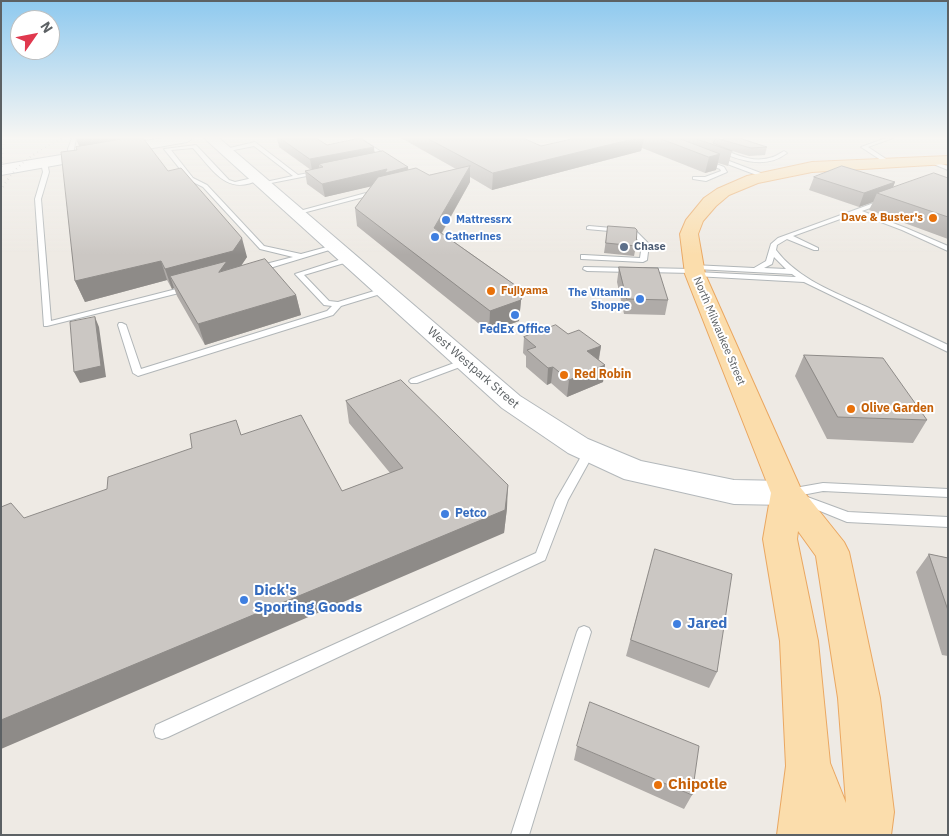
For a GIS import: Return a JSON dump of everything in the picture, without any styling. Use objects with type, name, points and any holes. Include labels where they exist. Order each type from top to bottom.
[{"type":"main road","name":"North Milwaukee Street","points":[[761,177],[737,185],[724,192],[702,210],[689,234],[694,271],[787,493],[832,552],[859,698],[870,812],[867,835]]},
{"type":"main road","points":[[787,493],[780,539],[799,641],[808,766],[801,835]]},
{"type":"main road","points":[[808,766],[826,812],[827,835]]},
{"type":"street","name":"West Westpark Street","points":[[247,177],[295,213],[511,402],[543,425],[590,451],[635,471],[688,484],[734,492],[787,493]]},
{"type":"lane","points":[[45,177],[38,199],[47,324],[200,285]]},
{"type":"lane","points":[[189,177],[208,189],[262,248],[301,256]]},
{"type":"lane","points":[[223,177],[227,181],[252,182]]},
{"type":"lane","points":[[226,186],[297,177]]},
{"type":"lane","points":[[695,178],[706,179],[711,177]]},
{"type":"lane","points":[[208,189],[217,187]]},
{"type":"lane","points":[[295,213],[381,191]]},
{"type":"lane","points":[[756,270],[769,262],[774,244],[787,236],[889,199]]},
{"type":"lane","points":[[856,212],[904,229],[948,249]]},
{"type":"lane","points":[[584,257],[643,260],[646,244],[634,230],[590,228]]},
{"type":"lane","points":[[787,236],[816,249]]},
{"type":"lane","points":[[772,250],[776,257],[794,272],[808,280],[948,349]]},
{"type":"lane","points":[[246,272],[301,256],[341,253]]},
{"type":"lane","points":[[341,253],[299,274],[327,303],[338,304],[384,290]]},
{"type":"lane","points":[[587,269],[794,272]]},
{"type":"lane","points":[[694,271],[808,280]]},
{"type":"lane","points":[[122,325],[138,373],[330,312],[338,304]]},
{"type":"lane","points":[[414,381],[465,362]]},
{"type":"lane","points":[[162,731],[541,556],[562,500],[590,451]]},
{"type":"lane","points":[[787,493],[823,487],[948,493]]},
{"type":"lane","points":[[787,493],[847,517],[948,522]]},
{"type":"lane","points":[[520,835],[584,632]]},
{"type":"building","points":[[64,177],[189,177],[242,238],[233,251],[165,269],[161,261],[75,281]]},
{"type":"building","points":[[313,177],[352,177],[322,184]]},
{"type":"building","points":[[378,177],[464,177],[434,228],[522,290],[521,300],[490,311],[355,208]]},
{"type":"building","points":[[814,177],[878,177],[895,182],[864,193]]},
{"type":"building","points":[[923,177],[945,177],[948,178],[948,217],[877,193]]},
{"type":"building","points":[[608,226],[635,228],[637,230],[636,246],[606,243]]},
{"type":"building","points":[[265,259],[296,295],[198,324],[170,276],[227,261],[219,272]]},
{"type":"building","points":[[619,267],[658,268],[668,300],[627,299]]},
{"type":"building","points":[[95,317],[101,366],[74,372],[70,322]]},
{"type":"building","points":[[556,325],[568,334],[579,330],[601,346],[587,351],[605,365],[569,380],[553,367],[548,368],[527,350],[536,347],[524,337]]},
{"type":"building","points":[[804,355],[883,358],[927,420],[838,417]]},
{"type":"building","points":[[401,380],[508,485],[505,510],[1,720],[1,507],[11,503],[24,518],[107,489],[108,477],[192,448],[190,434],[236,420],[241,435],[301,415],[342,491],[403,468],[346,401]]},
{"type":"building","name":"Jared","points":[[655,549],[732,574],[717,672],[631,640]]},
{"type":"building","points":[[929,554],[948,558],[948,610]]},
{"type":"building","name":"Chipotle","points":[[590,702],[699,746],[692,795],[577,746]]},
{"type":"railway","points":[[1,191],[10,177]]},
{"type":"place","name":"Dave & Buster's","points":[[933,218]]},
{"type":"place","name":"Mattressrx","points":[[446,220]]},
{"type":"place","name":"Catherines","points":[[435,237]]},
{"type":"place","name":"Chase","points":[[624,247]]},
{"type":"place","name":"Fujiyama","points":[[491,291]]},
{"type":"place","name":"The Vitamin Shoppe","points":[[640,299]]},
{"type":"place","name":"FedEx Office","points":[[515,315]]},
{"type":"place","name":"Red Robin","points":[[564,375]]},
{"type":"place","name":"Olive Garden","points":[[851,409]]},
{"type":"place","name":"Petco","points":[[445,514]]},
{"type":"place","name":"Dick's Sporting Goods","points":[[244,600]]},
{"type":"place","name":"Jared","points":[[677,624]]},
{"type":"place","name":"Chipotle","points":[[658,785]]}]
